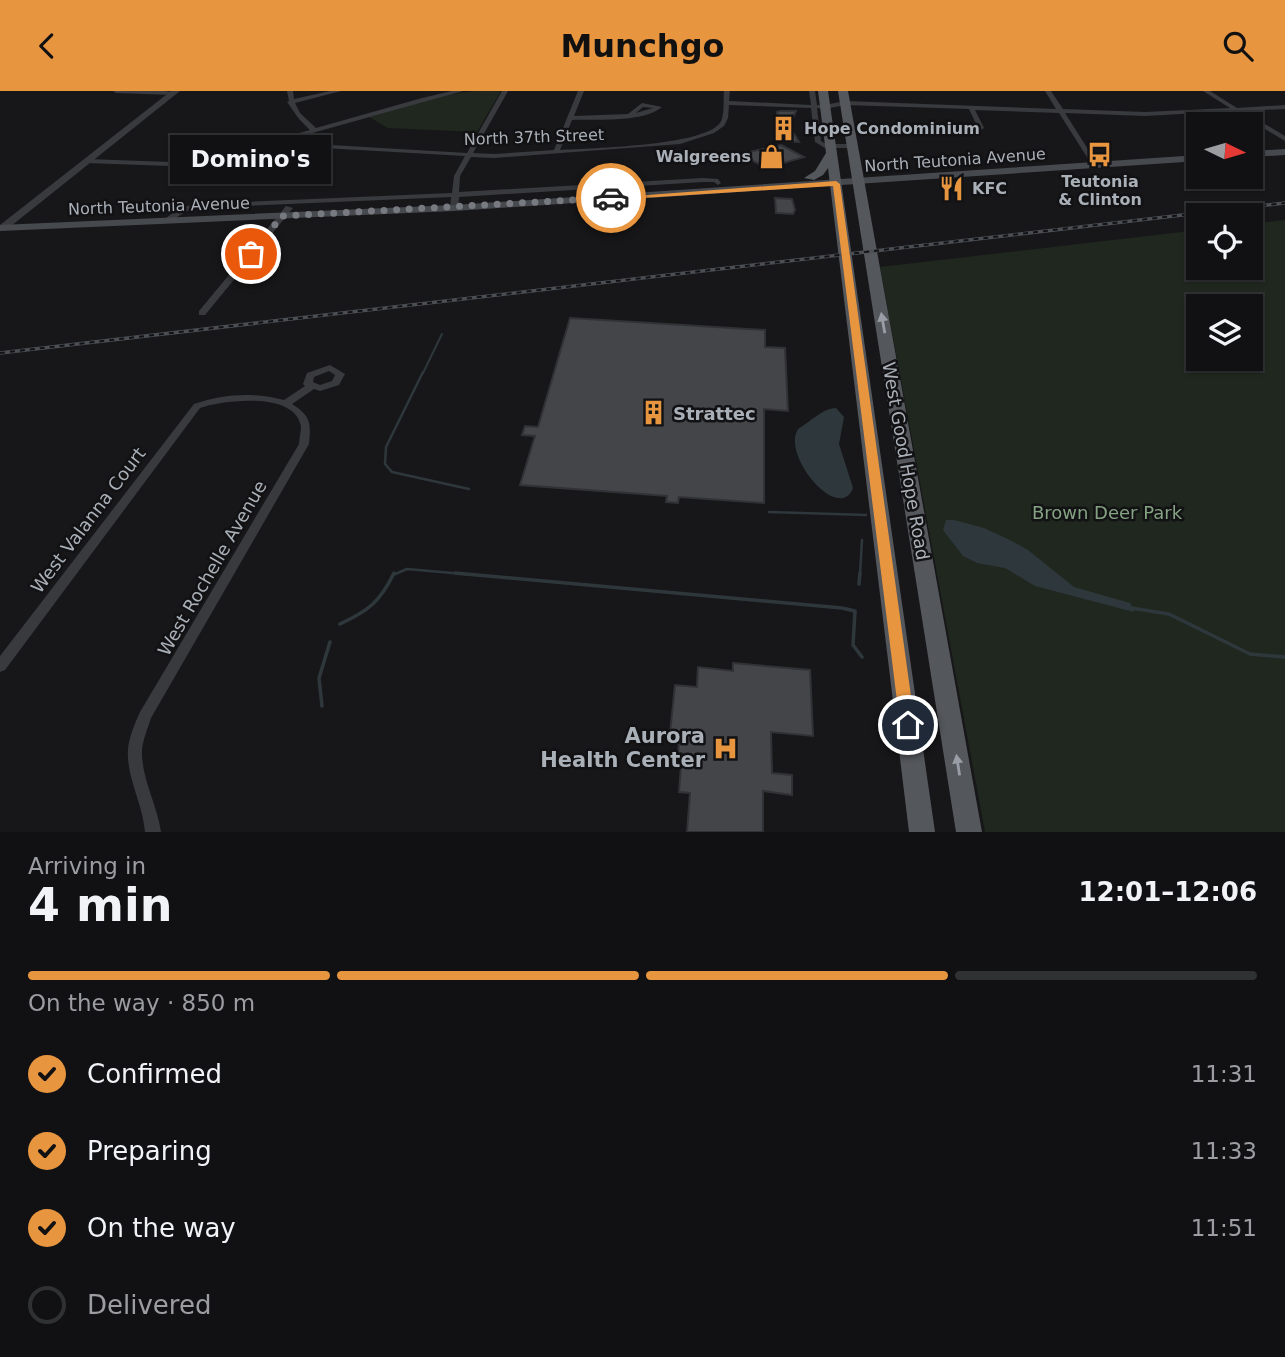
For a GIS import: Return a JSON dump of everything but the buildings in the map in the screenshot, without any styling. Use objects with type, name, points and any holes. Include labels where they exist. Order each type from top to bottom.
[{"type":"main road","points":[[810,178],[819,173],[835,147],[836,134],[828,125],[823,91]]},
{"type":"main road","name":"West Good Hope Road","points":[[843,91],[845,103],[835,147],[846,179],[852,214],[863,220],[969,832]]},
{"type":"main road","points":[[1264,147],[1285,146]]},
{"type":"main road","name":"West Good Hope Road","points":[[835,147],[846,179],[922,832]]},
{"type":"main road","points":[[1264,154],[1285,152]]},
{"type":"main road","name":"North Teutonia Avenue","points":[[3,224],[286,212],[846,179],[1186,153]]},
{"type":"main road","name":"North Teutonia Avenue","points":[[1093,162],[1186,158]]},
{"type":"main road","name":"North Teutonia Avenue","points":[[455,201],[717,181],[846,179]]},
{"type":"street","points":[[116,91],[174,92]]},
{"type":"street","points":[[290,91],[290,102],[299,118],[315,131]]},
{"type":"street","points":[[290,102],[338,91]]},
{"type":"street","points":[[413,91],[424,99]]},
{"type":"street","points":[[87,161],[197,162],[272,144],[460,91]]},
{"type":"street","points":[[455,201],[457,176],[505,91]]},
{"type":"street","points":[[556,152],[581,91]]},
{"type":"street","points":[[727,91],[726,103],[813,107],[845,103],[1144,114],[1285,107]]},
{"type":"street","name":"West Good Hope Road","points":[[812,91],[817,141],[835,147]]},
{"type":"street","points":[[1048,91],[1093,162]]},
{"type":"street","points":[[1206,91],[1285,139]]},
{"type":"street","points":[[3,224],[174,92]]},
{"type":"street","name":"North 37th Street","points":[[272,144],[468,155],[556,152],[680,142],[712,132],[722,125],[726,103]]},
{"type":"street","points":[[972,109],[981,128]]},
{"type":"street","points":[[570,118],[630,115]]},
{"type":"street","name":"North Teutonia Avenue","points":[[172,218],[197,206],[455,201]]},
{"type":"street","points":[[202,313],[286,212]]},
{"type":"street","points":[[287,404],[311,387]]},
{"type":"street","name":"West Valanna Court","points":[[0,666],[193,410],[209,402],[253,398],[287,404]]},
{"type":"street","name":"West Rochelle Avenue","points":[[153,832],[152,814],[137,768],[136,744],[145,716],[304,444],[307,435],[303,419],[287,404]]},
{"type":"green space","points":[[501,91],[477,132],[388,128],[369,117],[444,95]]},
{"type":"green space","name":"Brown Deer Park","points":[[1285,220],[1285,832],[985,832],[880,267],[1186,232],[1186,280],[1263,280],[1263,223]]},
{"type":"shaded area","points":[[836,408],[844,417],[839,444],[853,488],[846,497],[836,498],[825,492],[804,469],[797,455],[795,441],[798,429],[821,413]]},
{"type":"shaded area","points":[[946,520],[984,528],[1012,541],[1028,550],[1074,587],[1130,603],[1134,612],[1035,586],[1005,568],[977,563],[963,556],[943,530]]},
{"type":"waterway","points":[[423,373],[442,334]]},
{"type":"waterway","points":[[423,372],[386,447],[385,464],[392,472],[469,489]]},
{"type":"waterway","points":[[769,512],[866,515]]},
{"type":"waterway","points":[[860,575],[862,540]]},
{"type":"waterway","points":[[393,575],[407,569],[475,575]]},
{"type":"waterway","points":[[340,624],[372,605],[394,573]]},
{"type":"waterway","points":[[455,573],[842,608],[855,611],[853,645],[862,657]]},
{"type":"waterway","points":[[859,584],[860,573]]},
{"type":"waterway","points":[[1131,608],[1169,614],[1250,654],[1285,657]]},
{"type":"waterway","points":[[322,706],[319,678],[330,642]]},
{"type":"railway","points":[[0,353],[1285,203]]},
{"type":"way so far","points":[[251,254],[282,216],[611,198]]},
{"type":"place","name":"Hope Condominium","points":[[784,128]]},
{"type":"place","name":"Teutonia & Clinton","points":[[1100,155]]},
{"type":"place","name":"Walgreens","points":[[771,156]]},
{"type":"place","name":"KFC","points":[[952,188]]},
{"type":"place","name":"Domino's","points":[[251,254]]},
{"type":"place","name":"Strattec","points":[[653,413]]},
{"type":"place","name":"Aurora Health Center","points":[[725,748]]},
{"type":"route","points":[[611,198],[836,184],[908,725]]}]
